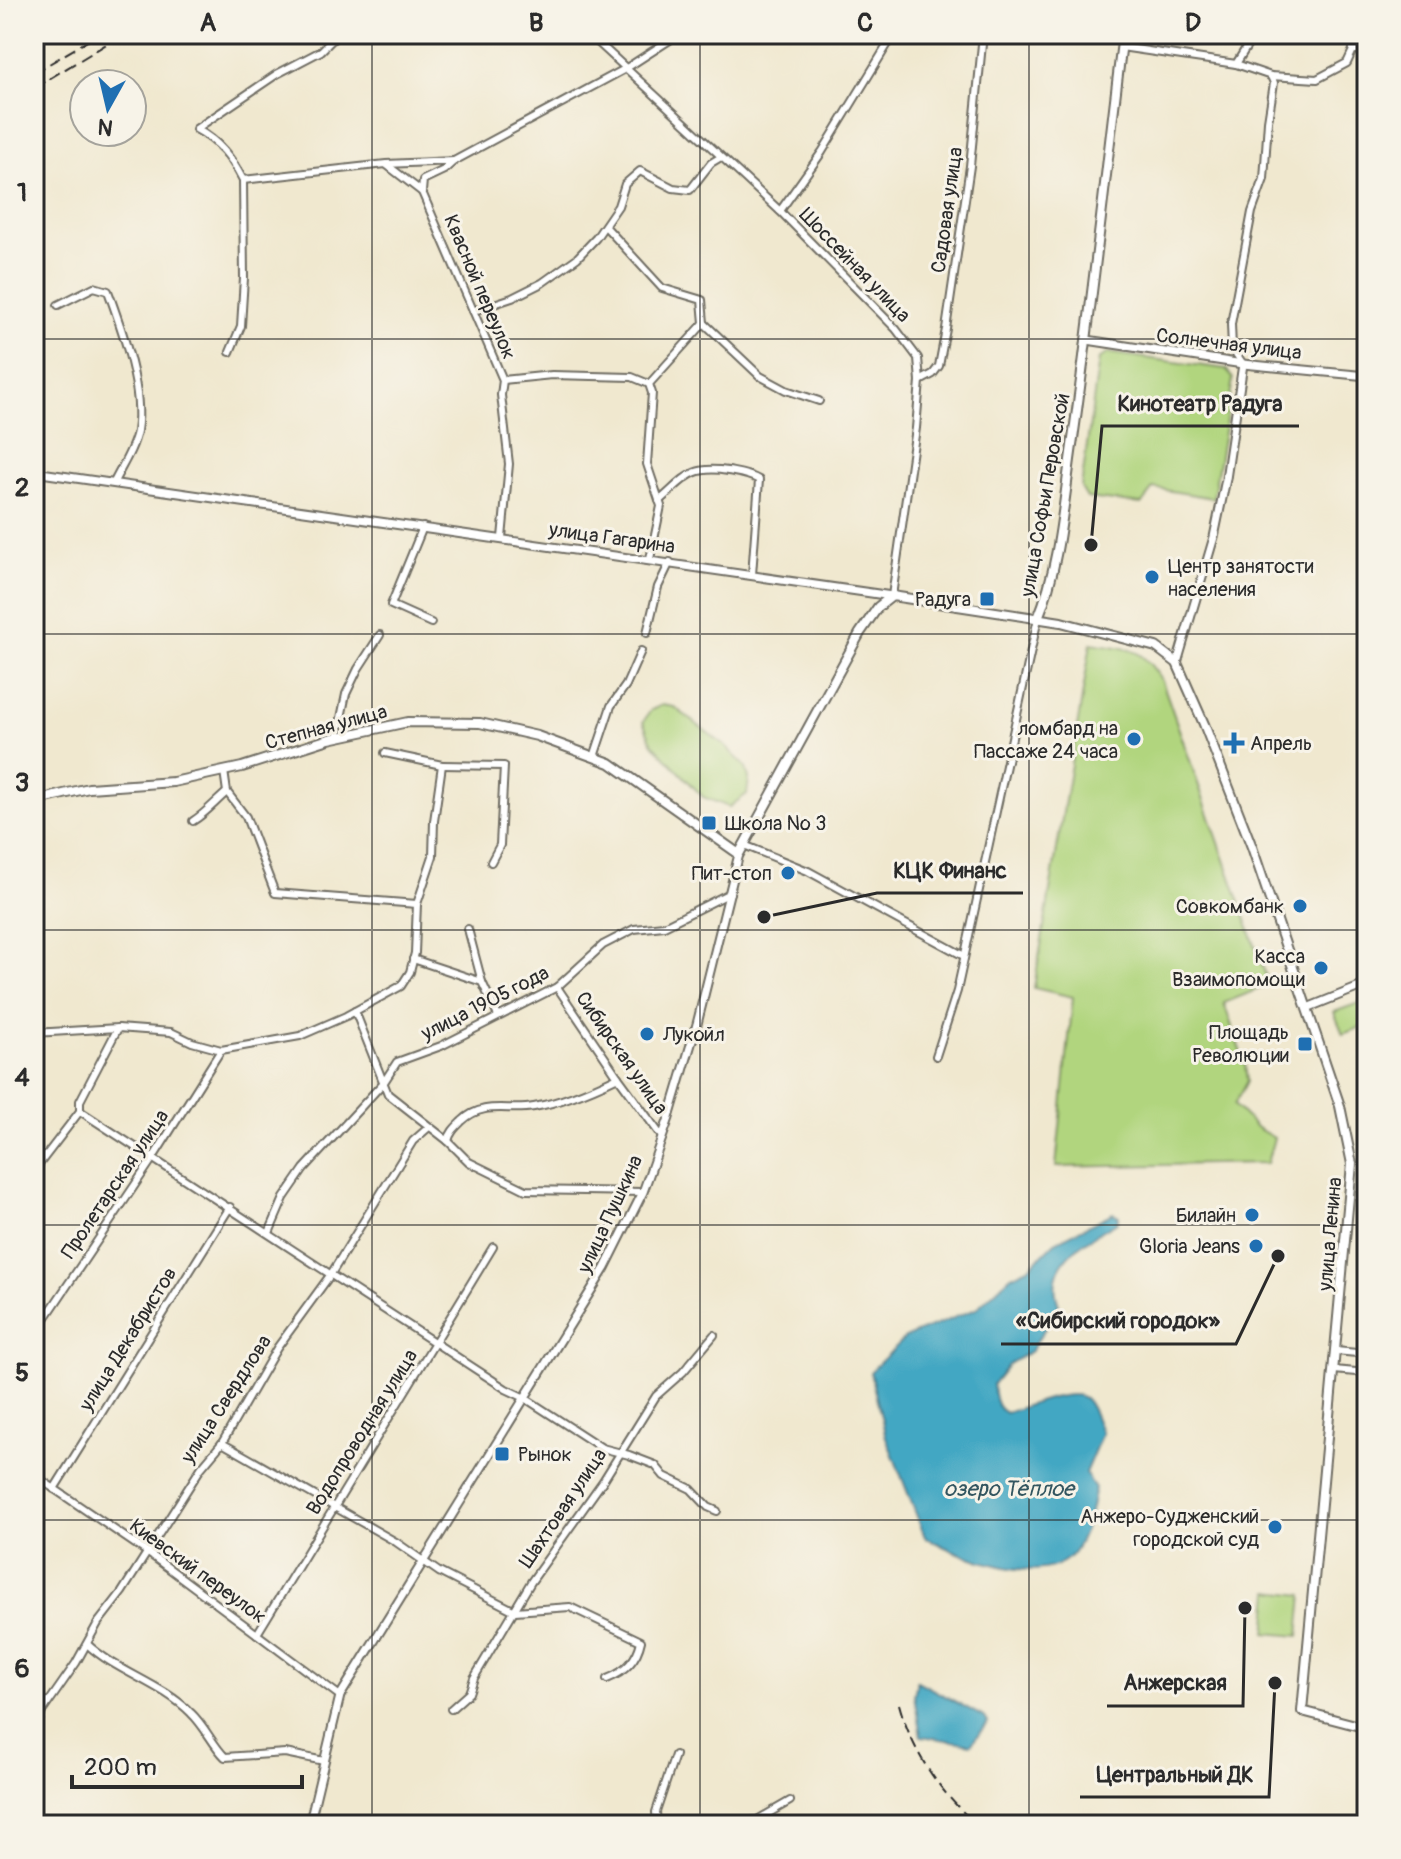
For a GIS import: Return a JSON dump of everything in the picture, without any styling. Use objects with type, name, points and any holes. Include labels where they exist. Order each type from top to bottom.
[{"type":"main road","name":"улица Софьи Перовской","points":[[1038,618],[1046,600],[1062,514],[1087,340],[1123,34]]},
{"type":"main road","name":"улица Гагарина","points":[[892,596],[1038,618],[1144,643],[1156,647],[1177,663]]},
{"type":"main road","name":"улица Пушкина","points":[[739,854],[860,633],[878,607],[892,596]]},
{"type":"main road","name":"улица Ленина","points":[[1177,663],[1235,799],[1340,1106],[1352,1164],[1302,1711],[1367,1728]]},
{"type":"main road","name":"Степная улица","points":[[34,801],[89,788],[173,782],[224,771],[337,737],[408,722],[480,723],[537,736],[610,763],[739,854]]},
{"type":"street","points":[[230,352],[241,326],[243,180],[229,154],[212,138],[196,129],[277,74],[321,51],[338,34]]},
{"type":"street","name":"Шоссейная улица","points":[[589,34],[780,211],[896,329],[918,358],[920,381],[892,596]]},
{"type":"street","points":[[422,192],[423,180],[625,69],[679,34]]},
{"type":"street","points":[[780,211],[822,152],[894,34]]},
{"type":"street","name":"Садовая улица","points":[[920,381],[933,374],[939,366],[946,329],[970,166],[983,34]]},
{"type":"street","points":[[1236,64],[1249,43],[1250,34]]},
{"type":"street","points":[[1121,47],[1236,64],[1271,76],[1317,79],[1347,63],[1353,50],[1353,34]]},
{"type":"street","points":[[1353,50],[1367,50]]},
{"type":"street","points":[[1177,663],[1214,537],[1226,479],[1243,364],[1232,348],[1231,324],[1246,240],[1264,179],[1274,83],[1271,76]]},
{"type":"street","points":[[473,311],[512,298],[542,283],[577,258],[618,206],[625,184],[640,171],[673,188],[690,190],[711,163],[721,157]]},
{"type":"street","points":[[243,180],[386,164],[454,161]]},
{"type":"street","points":[[386,164],[422,192]]},
{"type":"street","name":"Квасной переулок","points":[[422,192],[503,380],[501,395],[509,464],[502,538]]},
{"type":"street","points":[[605,226],[662,288],[702,300],[704,323],[760,376],[786,390],[819,401]]},
{"type":"street","points":[[58,305],[94,287],[108,291],[126,340],[137,397],[137,431],[114,482]]},
{"type":"street","points":[[649,384],[704,323]]},
{"type":"street","name":"Солнечная улица","points":[[1087,340],[1243,364],[1367,376]]},
{"type":"street","points":[[503,380],[552,375],[632,377],[649,384],[652,393],[647,464],[659,501],[657,531],[650,559]]},
{"type":"street","points":[[659,501],[692,473],[705,467],[749,475],[759,480],[752,575]]},
{"type":"street","name":"улица Гагарина","points":[[34,472],[892,596]]},
{"type":"street","points":[[423,527],[391,605],[431,623]]},
{"type":"street","points":[[647,633],[658,587],[670,562]]},
{"type":"street","name":"улица Софьи Перовской","points":[[936,1056],[957,991],[1038,618]]},
{"type":"street","points":[[337,737],[346,694],[380,635]]},
{"type":"street","points":[[594,757],[611,706],[626,685],[641,651]]},
{"type":"street","points":[[385,753],[442,765],[504,766],[500,845],[491,862]]},
{"type":"street","points":[[34,1033],[118,1028],[171,1032],[221,1050],[300,1036],[401,986],[410,972],[414,956],[417,904],[433,856],[434,821],[442,765]]},
{"type":"street","points":[[224,771],[227,792],[246,817],[275,893],[417,904]]},
{"type":"street","points":[[193,821],[205,814],[227,792]]},
{"type":"street","points":[[744,845],[808,871],[964,956]]},
{"type":"street","name":"улица Пушкина","points":[[309,1825],[340,1696],[605,1268],[643,1192],[697,1024],[739,854]]},
{"type":"street","name":"улица 1905 года","points":[[269,1233],[284,1198],[304,1169],[384,1082],[397,1062],[441,1046],[557,987],[603,945],[634,929],[664,926],[680,920],[730,893]]},
{"type":"street","points":[[468,929],[482,982],[498,1016]]},
{"type":"street","points":[[414,956],[482,982]]},
{"type":"street","points":[[1307,1008],[1367,984]]},
{"type":"street","name":"Сибирская улица","points":[[557,987],[662,1137]]},
{"type":"street","points":[[355,1011],[388,1094],[448,1141],[469,1162],[526,1190],[643,1192]]},
{"type":"street","points":[[34,1171],[80,1111],[80,1101],[118,1028]]},
{"type":"street","name":"Пролетарская улица","points":[[34,1335],[221,1050]]},
{"type":"street","points":[[448,1141],[450,1133],[471,1112],[491,1107],[532,1108],[591,1090],[618,1077]]},
{"type":"street","points":[[80,1111],[506,1389],[602,1448],[655,1465],[664,1476],[691,1489],[708,1507],[717,1511]]},
{"type":"street","name":"улица Свердлова","points":[[34,1734],[42,1712],[201,1468],[222,1443],[277,1348],[331,1274],[413,1141],[429,1127]]},
{"type":"street","name":"улица Декабристов","points":[[54,1489],[230,1207]]},
{"type":"street","name":"Водопроводная улица","points":[[257,1634],[493,1247]]},
{"type":"street","name":"Шахтовая улица","points":[[451,1709],[469,1693],[474,1678],[531,1582],[656,1396],[683,1372],[714,1335]]},
{"type":"street","points":[[1336,1351],[1367,1354]]},
{"type":"street","points":[[1334,1370],[1367,1373]]},
{"type":"street","points":[[222,1443],[287,1478],[439,1572],[515,1611],[570,1607],[641,1641],[639,1652],[623,1673],[607,1679]]},
{"type":"street","name":"Киевский переулок","points":[[34,1475],[147,1552],[340,1696]]},
{"type":"street","points":[[87,1644],[100,1656],[171,1697],[190,1712],[225,1757],[285,1753],[324,1761]]},
{"type":"street","points":[[34,1707],[42,1712]]},
{"type":"street","points":[[657,1825],[656,1812],[675,1755]]},
{"type":"street","points":[[704,1825],[757,1820],[790,1801]]},
{"type":"green space","points":[[1108,353],[1226,369],[1233,379],[1213,498],[1153,488],[1142,504],[1087,498],[1081,488],[1099,359]]},
{"type":"green space","points":[[1091,643],[1133,651],[1147,661],[1162,681],[1269,985],[1224,1003],[1245,1065],[1247,1081],[1234,1105],[1257,1128],[1274,1138],[1267,1163],[1056,1167],[1073,997],[1034,988]]},
{"type":"green space","points":[[662,705],[674,707],[724,745],[745,766],[749,778],[747,794],[729,807],[703,797],[653,744],[643,722],[651,710]]},
{"type":"green space","points":[[1367,1000],[1367,1025],[1343,1034],[1334,1012]]},
{"type":"green space","points":[[1270,1591],[1303,1595],[1299,1636],[1266,1633]]},
{"type":"water","name":"озеро Тёплое","points":[[1113,1213],[1119,1216],[1117,1222],[1081,1245],[1062,1264],[1055,1290],[1059,1305],[1031,1351],[1009,1364],[993,1384],[997,1405],[1006,1413],[1070,1395],[1085,1399],[1090,1406],[1102,1433],[1085,1473],[1095,1488],[1078,1546],[1059,1564],[1042,1569],[1022,1569],[978,1560],[925,1537],[886,1437],[870,1372],[906,1337],[976,1309],[1011,1276],[1030,1267],[1055,1242]]},
{"type":"water","points":[[917,1681],[984,1717],[988,1722],[971,1744],[921,1736],[914,1695]]},
{"type":"railway","points":[[34,73],[99,34]]},
{"type":"railway","points":[[34,88],[123,34]]},
{"type":"railway","points":[[899,1704],[911,1739],[929,1770],[951,1799],[977,1825]]},
{"type":"place","name":"Кинотеатр Радуга","points":[[1091,545]]},
{"type":"place","name":"Центр занятости населения","points":[[1152,577]]},
{"type":"place","name":"Радуга","points":[[987,599]]},
{"type":"place","name":"ломбард на Пассаже 24 часа","points":[[1134,739]]},
{"type":"place","name":"Апрель","points":[[1234,743]]},
{"type":"place","name":"Школа № 3","points":[[709,823]]},
{"type":"place","name":"Пит-стоп","points":[[788,873]]},
{"type":"place","name":"Совкомбанк","points":[[1300,906]]},
{"type":"place","name":"КЦК Финанс","points":[[764,917]]},
{"type":"place","name":"Касса Взаимопомощи","points":[[1321,968]]},
{"type":"place","name":"Лукойл","points":[[647,1034]]},
{"type":"place","name":"Площадь Революции","points":[[1305,1044]]},
{"type":"place","name":"Билайн","points":[[1252,1215]]},
{"type":"place","name":"Gloria Jeans","points":[[1256,1246]]},
{"type":"place","name":"«Сибирский городок»","points":[[1278,1256]]},
{"type":"place","name":"Рынок","points":[[502,1454]]},
{"type":"place","name":"Анжеро-Судженский городской суд","points":[[1275,1527]]},
{"type":"place","name":"Анжерская","points":[[1245,1608]]},
{"type":"place","name":"Центральный ДК","points":[[1275,1683]]}]
